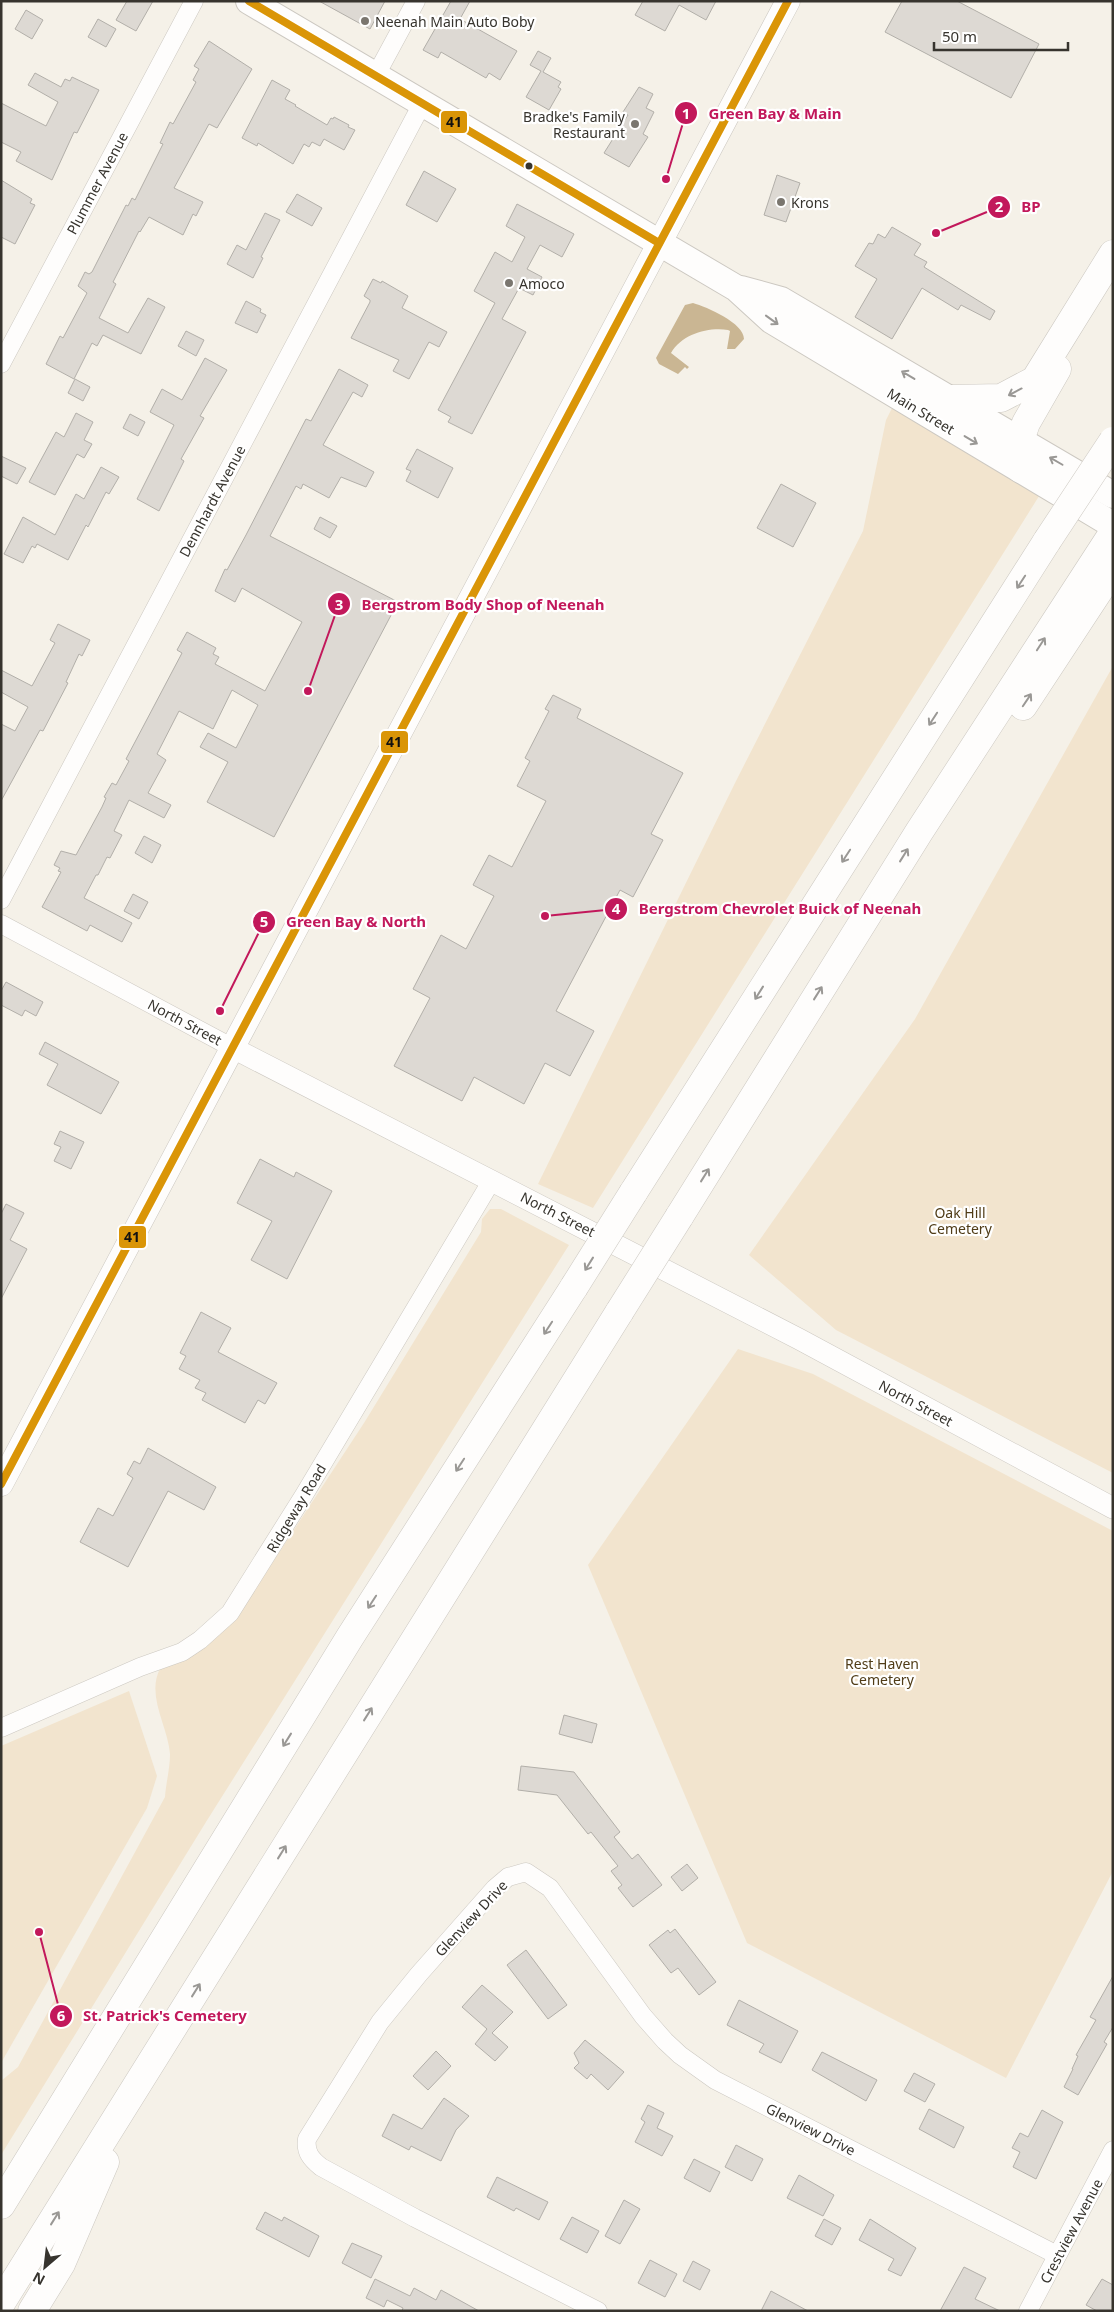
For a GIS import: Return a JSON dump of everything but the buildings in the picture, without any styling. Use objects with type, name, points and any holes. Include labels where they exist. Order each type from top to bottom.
[{"type":"highway","points":[[951,399],[1001,398],[1035,380],[1113,254]]},
{"type":"highway","points":[[1021,469],[1020,440],[1026,422],[1113,275]]},
{"type":"highway","points":[[1,2205],[345,1645],[1047,541],[1113,441]]},
{"type":"highway","points":[[1,2304],[919,832],[996,746],[1104,571],[1113,533]]},
{"type":"highway","points":[[32,2311],[61,2264],[146,2071]]},
{"type":"main road","name":"Main Street","points":[[249,1],[736,288],[771,320],[1113,525]]},
{"type":"main road","points":[[1,1484],[788,1]]},
{"type":"main road","name":"Main Street","points":[[736,288],[780,300],[1113,495]]},
{"type":"street","name":"Plummer Avenue","points":[[1,364],[194,1]]},
{"type":"street","points":[[376,75],[416,1]]},
{"type":"street","name":"Dennhardt Avenue","points":[[1,900],[423,102]]},
{"type":"street","name":"North Street","points":[[1,924],[233,1048],[799,1339],[1113,1508]]},
{"type":"street","name":"Ridgeway Road","points":[[1,1728],[140,1667],[182,1652],[200,1640],[230,1613],[299,1503],[492,1180]]},
{"type":"street","name":"Glenview Drive","points":[[598,2311],[415,2218],[321,2167],[309,2155],[306,2146],[307,2139],[380,2022],[495,1888],[508,1877],[526,1872],[550,1888],[643,2016],[665,2041],[698,2069],[1057,2255]]},
{"type":"street","name":"Crestview Avenue","points":[[1028,2311],[1113,2150]]},
{"type":"green space","points":[[893,406],[1041,493],[593,1208],[538,1184],[736,781],[863,531],[886,420]]},
{"type":"green space","name":"Oak Hill Cemetery","points":[[1113,666],[1113,1473],[836,1330],[749,1255],[915,1019]]},
{"type":"green space","points":[[490,1209],[501,1209],[569,1245],[206,1822],[1,2155],[1,2081],[18,2067],[165,1797],[170,1754],[155,1688],[161,1667],[257,1586],[364,1423],[481,1232],[482,1219]]},
{"type":"green space","name":"Rest Haven Cemetery","points":[[738,1349],[813,1374],[1113,1531],[1113,1871],[1006,2078],[747,1943],[588,1565]]},
{"type":"green space","points":[[129,1691],[157,1776],[147,1808],[1,2063],[1,1746]]},
{"type":"shaded area","points":[[693,303],[724,316],[738,327],[744,339],[735,349],[727,349],[730,331],[720,329],[696,333],[682,341],[671,353],[689,367],[687,369],[685,367],[678,374],[659,364],[656,358],[685,305]]},
{"type":"transit line","name":"41","points":[[249,1],[659,243]]},
{"type":"transit line","name":"41","points":[[1,1484],[788,1]]},
{"type":"place","name":"Neenah Main Auto Boby","points":[[365,21]]},
{"type":"place","name":"Bradke's Family Restaurant","points":[[635,124]]},
{"type":"place","name":"Green Bay & Main","points":[[666,179]]},
{"type":"place","name":"Krons","points":[[781,202]]},
{"type":"place","name":"BP","points":[[936,233]]},
{"type":"place","name":"Amoco","points":[[509,283]]},
{"type":"place","name":"Bergstrom Body Shop of Neenah","points":[[308,691]]},
{"type":"place","name":"Bergstrom Chevrolet Buick of Neenah","points":[[545,916]]},
{"type":"place","name":"Green Bay & North","points":[[220,1011]]},
{"type":"place","name":"St. Patrick's Cemetery","points":[[39,1932]]}]
